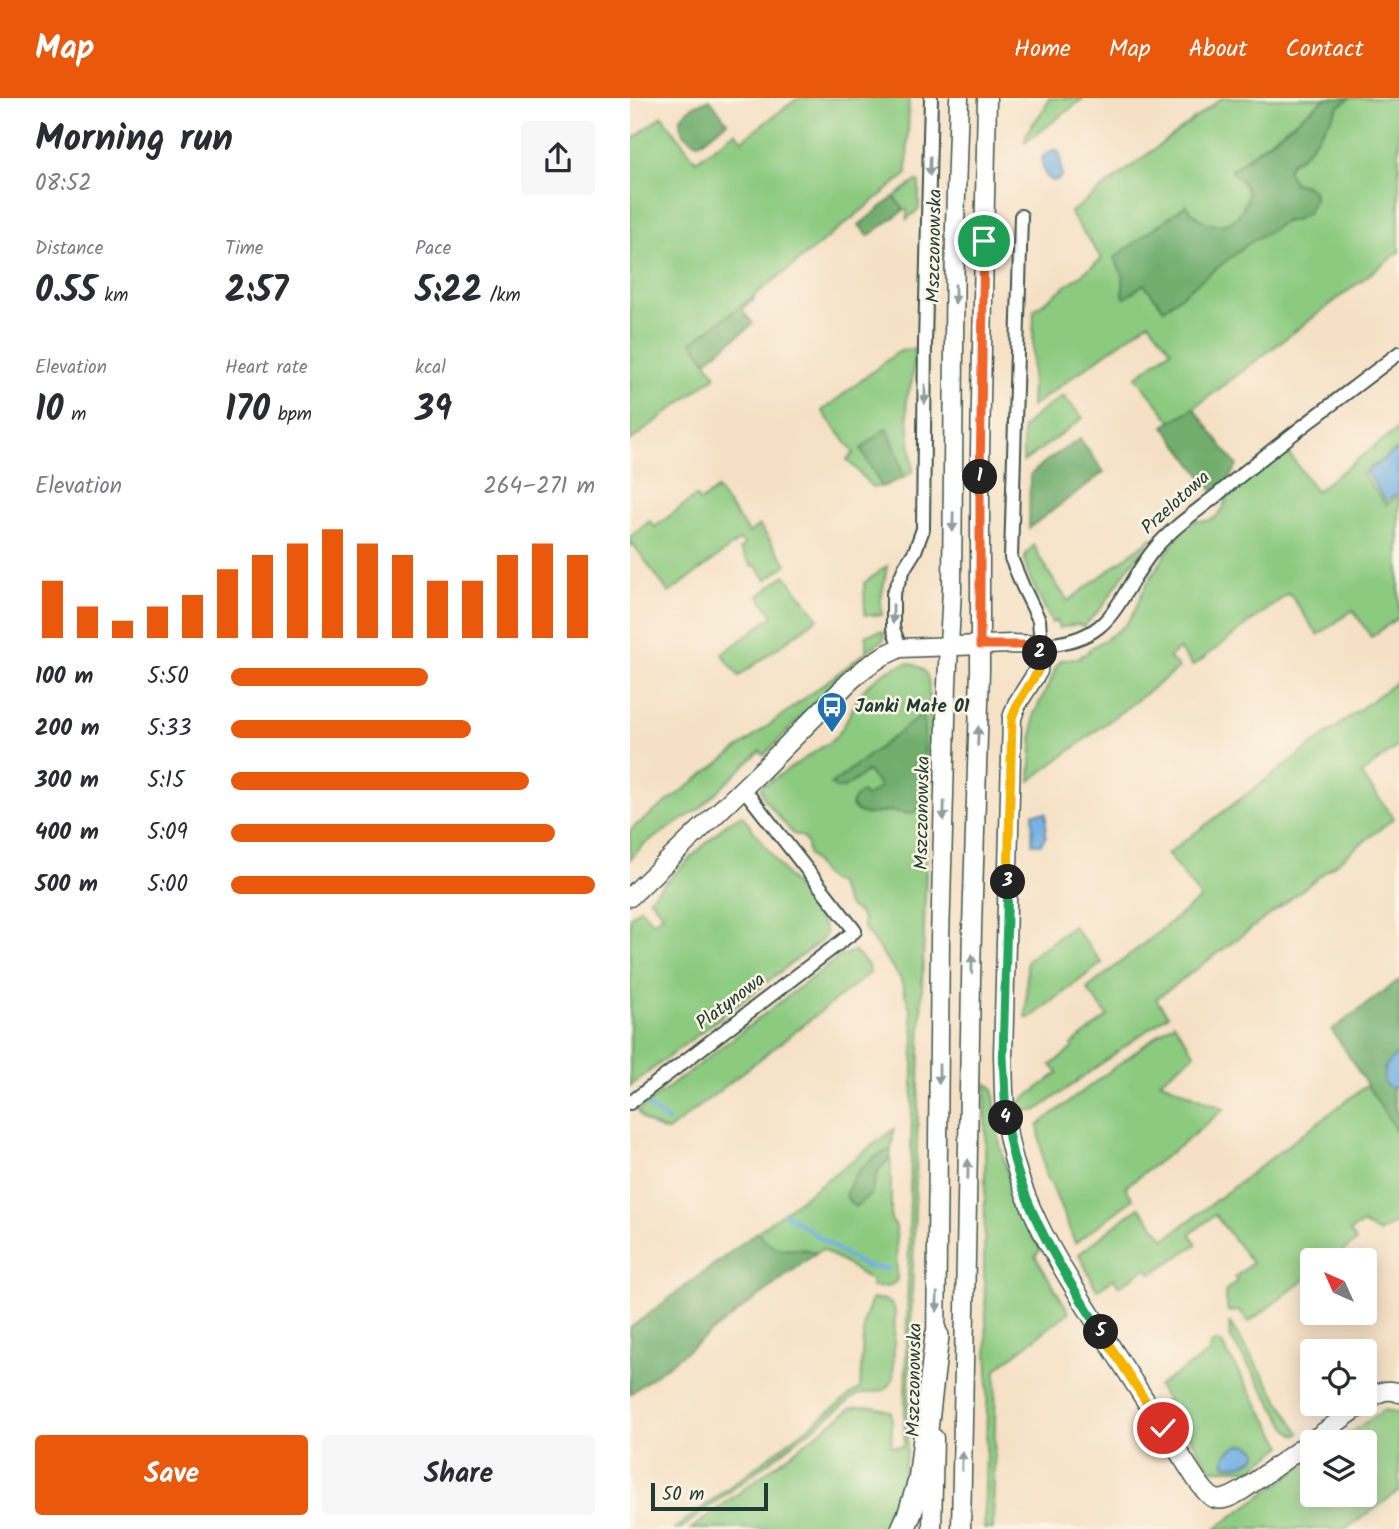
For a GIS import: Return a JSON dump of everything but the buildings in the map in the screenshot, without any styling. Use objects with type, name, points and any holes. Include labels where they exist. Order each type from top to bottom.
[{"type":"highway","points":[[903,1529],[911,1513],[919,1480],[937,1336]]},
{"type":"main road","name":"Mszczonowska","points":[[932,1529],[937,1336],[940,940],[952,575],[955,226],[959,98]]},
{"type":"main road","points":[[961,1529],[980,645],[980,449],[987,98]]},
{"type":"main road","name":"Przelotowa","points":[[900,648],[1041,645]]},
{"type":"main road","points":[[1041,645],[1038,671],[1012,718],[1003,1055],[1009,1139],[1021,1184],[1037,1223],[1060,1267],[1196,1479],[1213,1498],[1228,1499],[1243,1490],[1346,1416]]},
{"type":"main road","points":[[630,897],[849,682],[874,662],[900,648]]},
{"type":"main road","points":[[1377,1393],[1399,1393]]},
{"type":"street","points":[[900,648],[893,628],[893,594],[923,529],[931,98]]},
{"type":"street","points":[[1021,216],[1012,558],[1039,620],[1041,645]]},
{"type":"street","name":"Przelotowa","points":[[1041,645],[1078,640],[1106,621],[1154,549],[1175,527],[1399,353]]},
{"type":"street","name":"Platynowa","points":[[630,1103],[855,932],[743,788]]},
{"type":"green space","points":[[798,98],[909,98],[907,174],[693,342],[716,376],[630,441],[630,141],[662,116],[696,161],[735,132],[742,140]]},
{"type":"green space","points":[[1049,98],[1084,98],[1025,143],[1028,131],[1044,110]]},
{"type":"green space","points":[[1222,98],[1326,98],[1231,170],[1245,186],[1247,196],[1243,208],[1230,223],[1215,225],[1207,222],[1186,205],[1122,275],[1125,285],[1122,294],[1125,298],[1144,284],[1164,309],[1248,244],[1266,232],[1295,220],[1305,185],[1294,183],[1287,170],[1291,163],[1304,154],[1338,107],[1350,98],[1399,98],[1399,252],[1194,408],[1171,421],[1136,377],[1171,350],[1149,322],[1031,407],[1034,310],[1102,259],[1070,213]]},
{"type":"green space","points":[[1326,98],[1350,98],[1338,107],[1304,154],[1291,163],[1287,170],[1294,183],[1313,190],[1314,198],[1308,213],[1295,220],[1286,221],[1248,244],[1164,309],[1144,284],[1125,298],[1122,294],[1122,275],[1114,258],[1186,205],[1207,222],[1215,225],[1230,222],[1243,208],[1247,196],[1245,186],[1231,171]]},
{"type":"green space","points":[[710,99],[727,122],[697,143],[684,133],[681,119],[690,108]]},
{"type":"green space","points":[[919,181],[919,209],[907,219],[907,209],[904,210],[894,197]]},
{"type":"green space","points":[[894,197],[904,210],[868,236],[859,225]]},
{"type":"green space","points":[[754,296],[754,300],[742,309],[753,324],[706,361],[692,342]]},
{"type":"green space","points":[[915,349],[912,381],[906,400],[913,471],[903,478],[899,459],[886,429],[861,449],[882,487],[872,487],[847,459],[854,453],[822,411],[900,351]]},
{"type":"green space","points":[[1063,396],[1083,418],[1023,462],[1023,428]]},
{"type":"green space","points":[[1194,408],[1237,466],[1229,478],[1213,491],[1164,426]]},
{"type":"green space","points":[[886,428],[897,452],[903,478],[882,487],[861,449]]},
{"type":"green space","points":[[1399,428],[1399,453],[1396,450],[1363,474],[1386,505],[1399,495],[1399,617],[1371,637],[1353,610],[1318,635],[1289,593],[1193,666],[1179,649],[1169,657],[1179,668],[1030,781],[1034,714],[1056,666],[1061,660],[1077,658],[1089,652],[1088,650],[1125,625],[1148,582],[1185,526],[1191,521],[1215,518],[1223,509],[1227,493],[1285,448],[1316,491]]},
{"type":"green space","points":[[1080,439],[1104,472],[1029,528],[1030,475]]},
{"type":"green space","points":[[717,489],[749,533],[759,525],[787,564],[766,580],[740,549],[745,545],[740,540],[669,593],[633,544],[630,546],[630,537],[650,521],[655,527],[696,496],[700,502]]},
{"type":"green space","points":[[1153,537],[1127,569],[1103,606],[1084,626],[1077,624],[1059,628],[1056,621],[1052,623],[1026,568],[1026,554],[1034,545],[1046,569],[1068,601]]},
{"type":"green space","points":[[887,566],[881,600],[882,615],[865,615],[864,583]]},
{"type":"green space","points":[[785,575],[818,618],[739,676],[722,654],[773,616],[759,596]]},
{"type":"green space","points":[[884,632],[884,639],[866,652],[866,635]]},
{"type":"green space","points":[[866,652],[764,755],[760,751],[699,809],[643,845],[630,860],[630,830]]},
{"type":"green space","points":[[908,663],[918,666],[927,677],[931,715],[907,1448],[903,1478],[906,1484],[900,1510],[892,1529],[691,1529],[850,1409],[870,1407],[891,1412],[891,1446],[902,1447],[904,1443],[914,1034],[910,1008],[900,978],[863,927],[863,920],[858,912],[847,904],[837,883],[824,876],[808,853],[803,837],[793,834],[764,799],[761,788],[764,782],[766,784],[834,739],[864,689],[881,675]],"holes":[[[924,714],[895,811],[876,814],[862,792],[866,798],[881,787],[868,771],[844,788],[831,784]]]},
{"type":"green space","points":[[1399,680],[1399,745],[1361,774],[1394,818],[1156,999],[1168,1015],[1036,1111],[1019,1110],[1017,1104],[1058,1073],[1051,1065],[1073,1048],[1071,1045],[1108,1016],[1087,989],[1201,898],[1167,854]]},
{"type":"green space","points":[[924,713],[925,805],[911,814],[891,811],[868,814],[859,812],[851,804],[853,800],[862,792],[866,797],[880,787],[868,771],[844,788],[831,785]]},
{"type":"green space","points":[[742,815],[818,917],[826,934],[822,940],[630,1086],[630,917],[640,908],[653,922],[663,914],[649,898],[726,824]]},
{"type":"green space","points":[[1073,926],[1102,963],[1030,1018],[1026,1018],[1027,960]]},
{"type":"green space","points":[[854,951],[867,964],[870,973],[668,1131],[650,1124],[640,1115],[638,1111],[839,957]]},
{"type":"green space","points":[[1399,980],[1399,1053],[1384,1068],[1385,1084],[1392,1088],[1399,1114],[1399,1135],[1332,1030]]},
{"type":"green space","points":[[1174,1023],[1195,1054],[1160,1081],[1224,1109],[1125,1187],[1133,1199],[1075,1243],[1045,1174],[1038,1125]]},
{"type":"green space","points":[[986,1083],[993,1088],[1000,1145],[1016,1205],[1040,1250],[1035,1256],[1069,1312],[996,1369],[993,1529],[984,1529],[988,1370],[984,1273]]},
{"type":"green space","points":[[1367,1085],[1399,1135],[1399,1220],[1379,1233],[1362,1224],[1350,1231],[1356,1242],[1347,1248],[1300,1248],[1300,1283],[1249,1322],[1240,1311],[1228,1312],[1225,1291],[1237,1281],[1235,1277],[1252,1263],[1215,1215],[1190,1234],[1197,1244],[1151,1274],[1147,1268],[1119,1286],[1114,1278],[1097,1290],[1079,1254],[1139,1207],[1165,1239]]},
{"type":"green space","points":[[894,1129],[891,1150],[871,1160],[855,1175],[871,1194],[878,1171],[891,1157],[891,1220],[896,1226],[897,1280],[892,1285],[871,1287],[871,1280],[822,1249],[816,1253],[780,1249],[757,1232]]},
{"type":"green space","points":[[891,1150],[891,1157],[878,1171],[871,1194],[855,1207],[846,1195],[852,1180],[866,1164]]},
{"type":"green space","points":[[757,1232],[775,1247],[816,1253],[630,1394],[630,1328]]},
{"type":"green space","points":[[872,1299],[886,1300],[895,1310],[893,1379],[890,1385],[882,1391],[856,1396],[680,1529],[674,1529],[860,1388],[864,1321]]},
{"type":"green space","points":[[1229,1323],[1300,1433],[1297,1436],[1289,1430],[1230,1337]]},
{"type":"green space","points":[[1212,1343],[1221,1343],[1283,1446],[1251,1469],[1210,1469],[1158,1386],[1209,1353]]},
{"type":"green space","points":[[1384,1410],[1397,1412],[1399,1415],[1399,1491],[1377,1507],[1377,1430],[1355,1430]]},
{"type":"green space","points":[[1300,1468],[1300,1507],[1377,1507],[1346,1529],[1215,1529]]},
{"type":"water","points":[[1053,150],[1060,154],[1062,176],[1052,181],[1043,170],[1042,164],[1043,156]]},
{"type":"water","points":[[1397,450],[1399,492],[1386,501],[1366,472]]},
{"type":"water","points":[[1033,813],[1046,813],[1046,836],[1041,844],[1032,844]]},
{"type":"water","points":[[1399,1053],[1399,1085],[1392,1088],[1385,1084],[1384,1070]]},
{"type":"water","points":[[1246,1444],[1257,1451],[1257,1456],[1243,1464],[1226,1465],[1227,1453]]},
{"type":"waterway","points":[[649,1107],[668,1121]]},
{"type":"waterway","points":[[784,1213],[867,1267],[889,1269]]},
{"type":"place","name":"Janki Małe 01","points":[[832,734]]},
{"type":"route","points":[[984,241],[980,645],[1041,645],[1038,671],[1012,718],[1003,1055],[1009,1139],[1021,1184],[1037,1223],[1058,1262],[1163,1428]]}]
